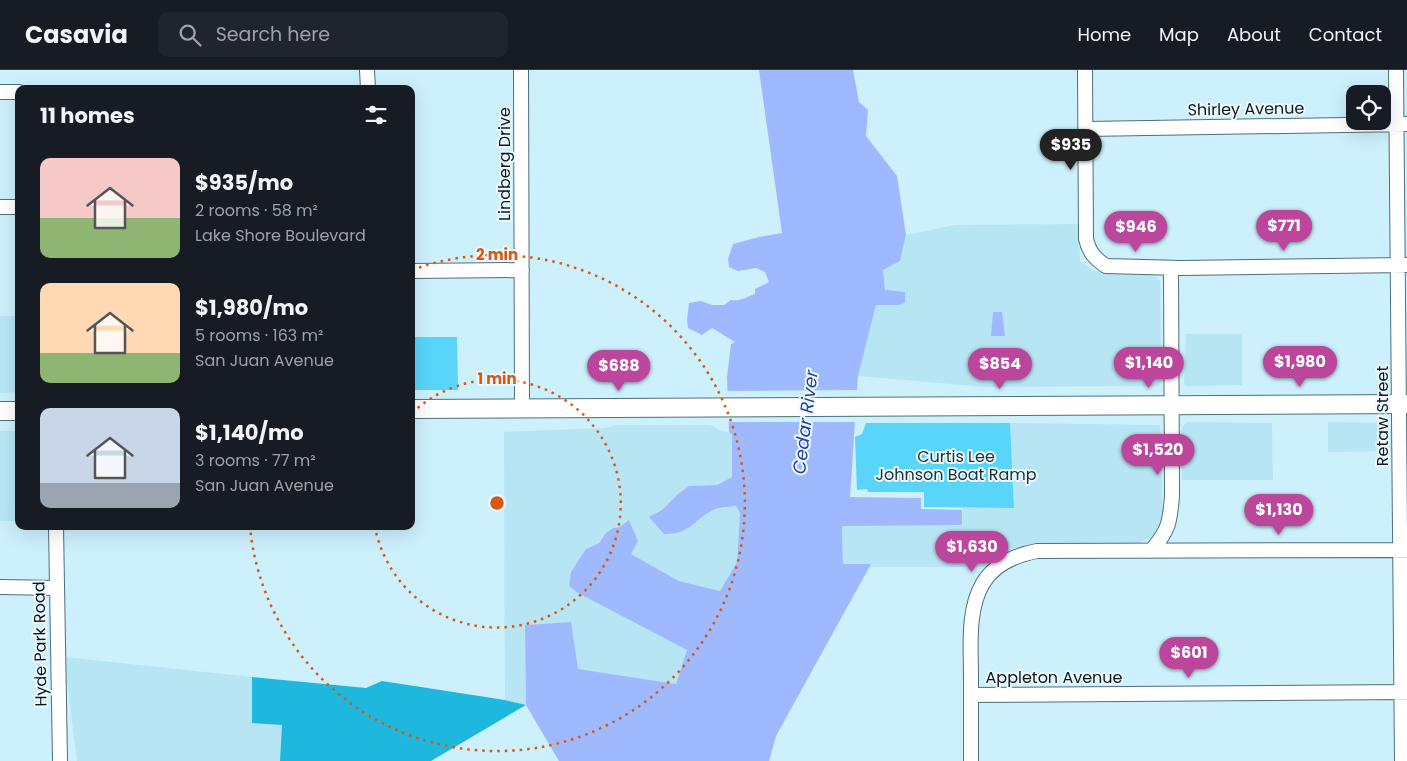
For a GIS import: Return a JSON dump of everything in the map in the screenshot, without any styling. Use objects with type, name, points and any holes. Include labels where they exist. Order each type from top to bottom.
[{"type":"main road","points":[[415,409],[1403,404]]},
{"type":"main road","points":[[0,411],[15,411]]},
{"type":"street","points":[[367,70],[368,85]]},
{"type":"street","name":"Lindberg Drive","points":[[520,70],[522,408]]},
{"type":"street","points":[[1085,70],[1086,239],[1096,259],[1106,266],[1171,268],[1402,265]]},
{"type":"street","name":"Retaw Street","points":[[1396,70],[1402,124],[1404,550],[1402,761]]},
{"type":"street","points":[[0,92],[15,92]]},
{"type":"street","name":"Shirley Avenue","points":[[1086,129],[1402,124]]},
{"type":"street","points":[[0,207],[15,207]]},
{"type":"street","points":[[1151,551],[1163,537],[1170,522],[1172,496],[1171,268]]},
{"type":"street","points":[[415,271],[522,270]]},
{"type":"street","name":"Hyde Park Road","points":[[56,530],[60,761]]},
{"type":"street","points":[[971,761],[971,634],[973,612],[983,582],[993,570],[1017,555],[1037,551],[1404,550]]},
{"type":"street","points":[[0,587],[57,588]]},
{"type":"street","name":"Appleton Avenue","points":[[971,695],[1404,692]]},
{"type":"shaded area","points":[[1078,224],[1080,261],[1094,271],[1150,273],[1160,281],[1162,380],[1159,386],[986,387],[858,376],[876,305],[898,305],[885,290],[883,270],[900,261],[907,235],[955,225]]},
{"type":"shaded area","points":[[0,316],[15,316],[15,392],[0,393]]},
{"type":"shaded area","points":[[1186,334],[1242,334],[1242,385],[1186,386],[1184,384]]},
{"type":"shaded area","points":[[1187,422],[1272,423],[1273,480],[1182,480],[1181,432]]},
{"type":"shaded area","points":[[1328,422],[1388,423],[1395,439],[1395,451],[1328,452]]},
{"type":"shaded area","points":[[1010,423],[1160,425],[1163,523],[1154,536],[1136,544],[1063,543],[1014,548],[985,567],[868,567],[870,564],[843,564],[842,525],[962,525],[963,508],[1014,508]]},
{"type":"shaded area","points":[[618,425],[710,425],[732,435],[732,477],[717,485],[689,486],[662,510],[686,530],[713,509],[736,506],[740,513],[737,562],[720,591],[679,581],[631,554],[620,527],[613,528],[606,533],[599,543],[586,549],[578,593],[687,650],[676,684],[577,669],[571,622],[526,625],[526,705],[505,700],[504,432],[604,428]]},
{"type":"shaded area","points":[[0,431],[15,431],[15,521],[0,521]]},
{"type":"shaded area","points":[[64,657],[252,677],[252,723],[282,725],[280,761],[77,761]]},
{"type":"shaded area","points":[[252,677],[366,688],[382,681],[526,705],[431,761],[280,761],[282,725],[252,723]]},
{"type":"green space","points":[[415,337],[457,337],[458,390],[415,390]]},
{"type":"green space","name":"Curtis Lee Johnson Boat Ramp","points":[[866,423],[1010,423],[1014,508],[924,507],[924,492],[868,492],[867,489],[857,490],[855,437],[862,434]]},
{"type":"water","name":"Cedar River","points":[[759,70],[853,70],[859,102],[868,110],[866,136],[897,176],[906,235],[900,261],[883,270],[885,290],[905,292],[905,303],[898,305],[876,305],[858,376],[850,497],[921,498],[921,509],[962,510],[962,525],[842,526],[843,564],[871,564],[776,736],[769,761],[559,761],[526,705],[525,625],[571,622],[578,669],[676,684],[687,650],[578,593],[569,586],[571,572],[586,549],[599,543],[606,533],[613,528],[620,527],[629,520],[638,541],[631,554],[679,581],[720,591],[737,562],[740,513],[736,506],[713,510],[681,532],[664,534],[649,517],[662,510],[689,486],[717,485],[732,477],[732,435],[729,432],[727,377],[731,344],[735,342],[712,328],[702,335],[688,328],[687,320],[689,303],[701,301],[712,305],[724,305],[731,300],[740,300],[755,294],[755,289],[769,282],[765,272],[756,268],[738,271],[729,267],[728,259],[733,244],[782,233]]},
{"type":"water","points":[[993,312],[1002,312],[1005,336],[991,336]]},
{"type":"pier","points":[[859,390],[858,422],[726,422],[725,391]]}]
